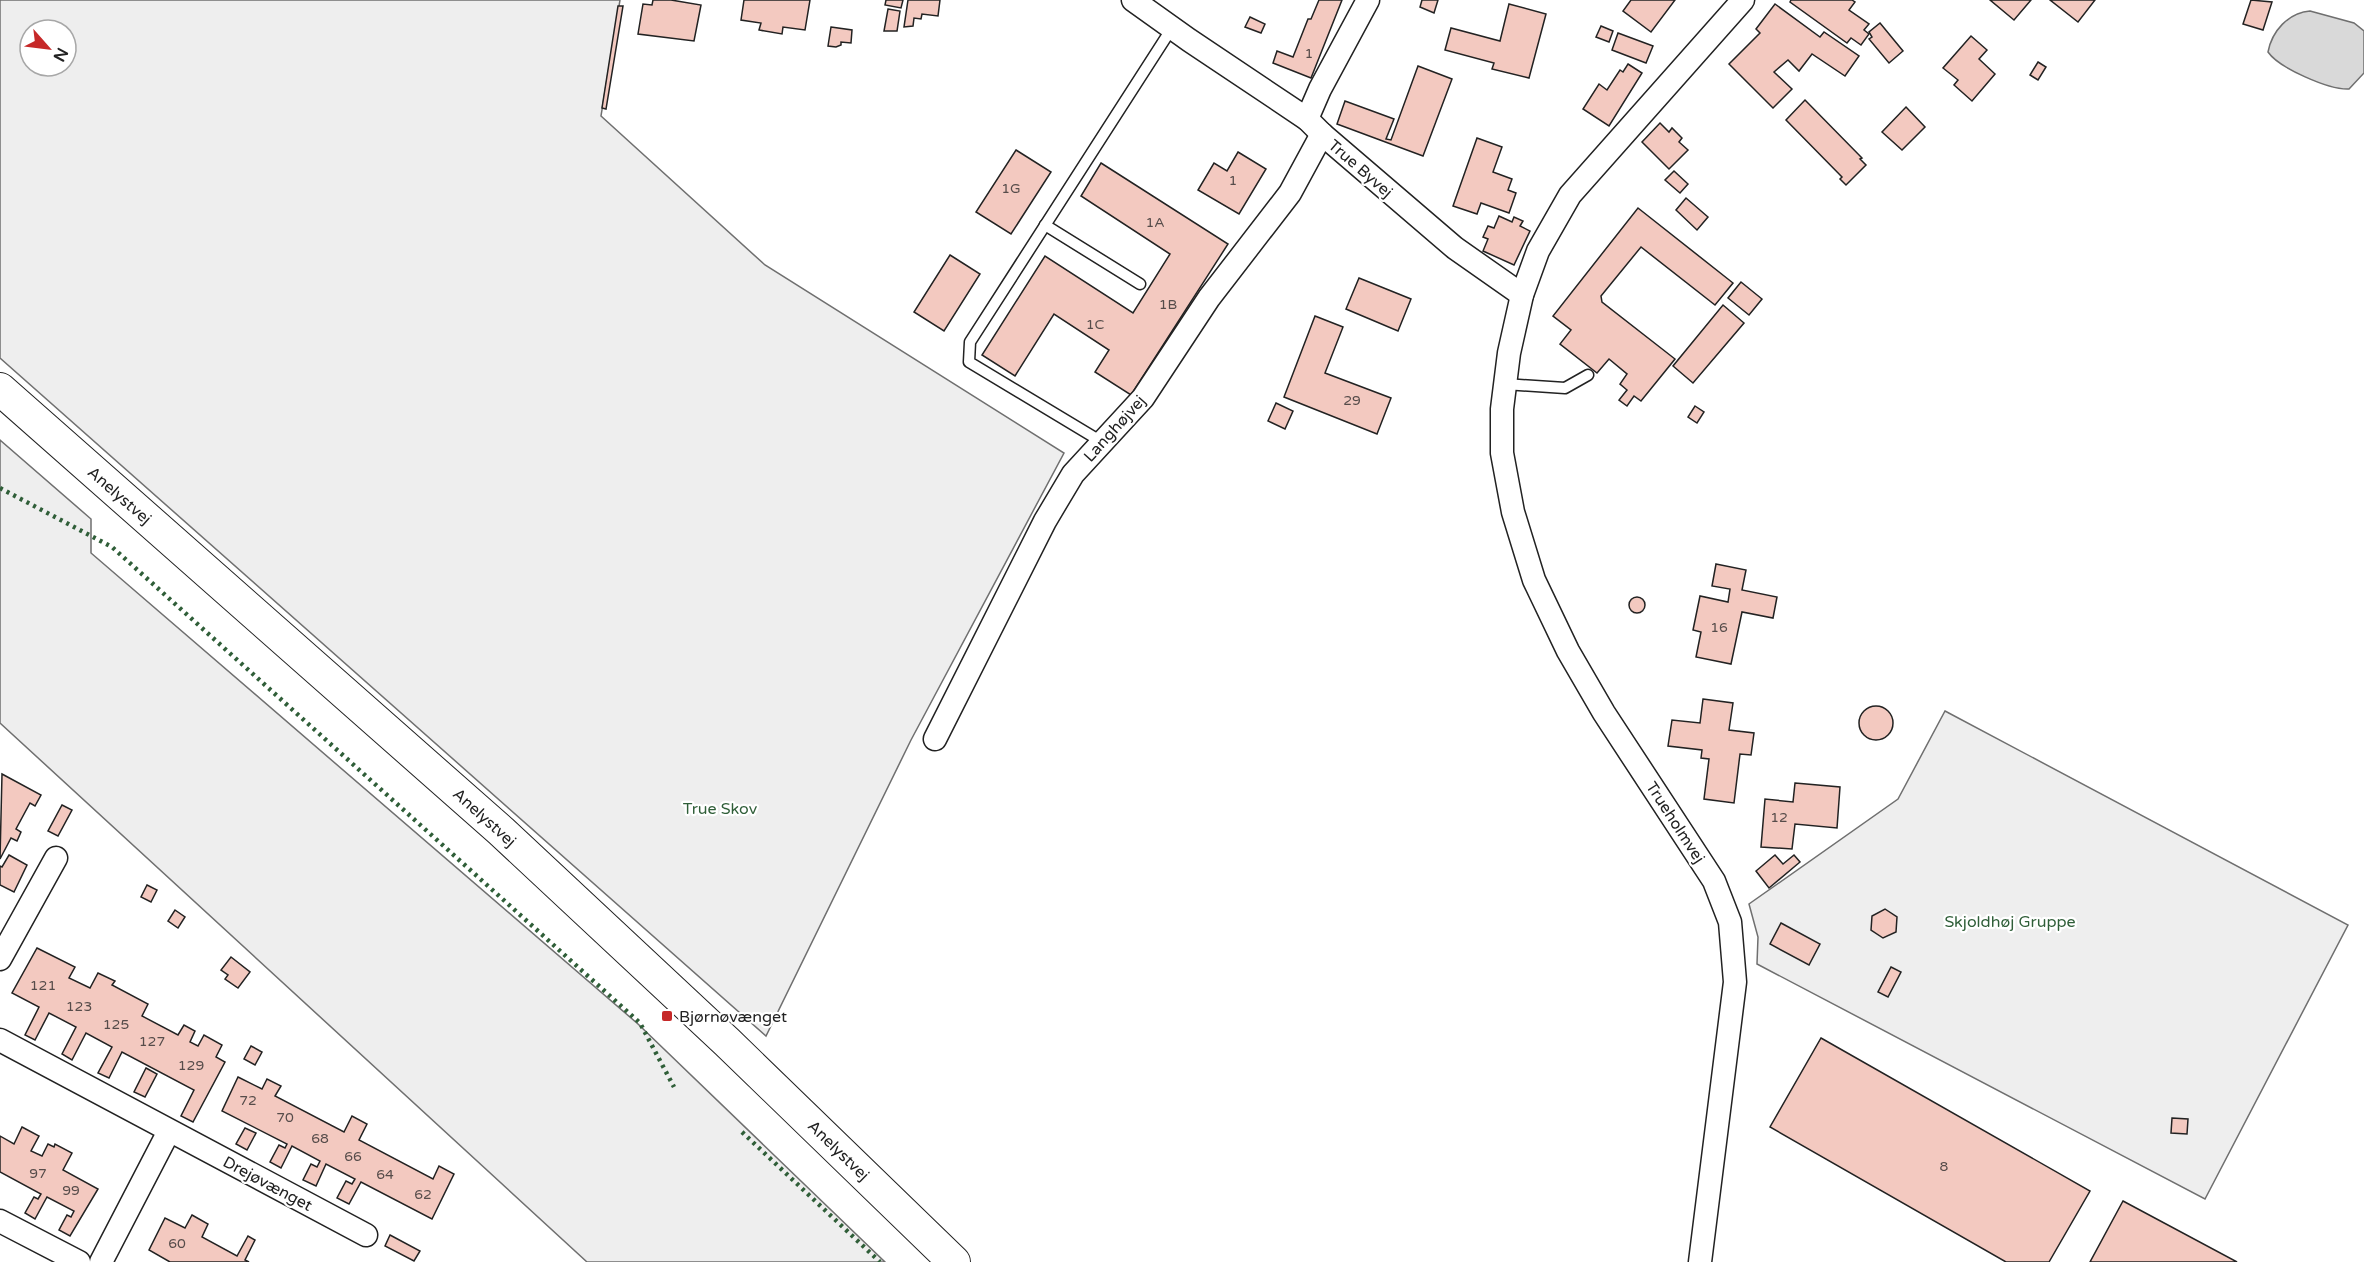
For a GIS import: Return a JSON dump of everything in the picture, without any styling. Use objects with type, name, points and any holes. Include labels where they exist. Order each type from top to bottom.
[{"type":"street","points":[[1133,0],[1315,126],[1320,89],[1368,0]]},
{"type":"street","points":[[1505,384],[1509,353],[1522,295],[1538,251],[1570,195],[1743,0]]},
{"type":"street","name":"True Byvej","points":[[1315,126],[1455,248],[1522,295]]},
{"type":"street","name":"Langhøjvej","points":[[935,739],[1045,521],[1073,474],[1143,398],[1209,298],[1290,193],[1315,126]]},
{"type":"street","name":"Trueholmvej","points":[[1505,384],[1502,409],[1502,453],[1513,512],[1534,580],[1568,651],[1604,713],[1714,881],[1730,922],[1735,981],[1700,1262]]},
{"type":"street","name":"Anelystvej","points":[[0,389],[501,831],[727,1042],[954,1262]]},
{"type":"street","points":[[0,959],[56,858]]},
{"type":"street","name":"Drejøvænget","points":[[0,1040],[366,1235]]},
{"type":"street","points":[[101,1262],[170,1131]]},
{"type":"street","points":[[0,1221],[79,1262]]},
{"type":"lane","points":[[1102,442],[969,362],[970,342],[1172,28]]},
{"type":"lane","points":[[1045,225],[1140,284]]},
{"type":"lane","points":[[1505,384],[1565,387],[1588,375]]},
{"type":"green space","name":"True Skov","points":[[0,0],[620,0],[601,116],[765,265],[1064,453],[911,740],[766,1036],[0,358]]},
{"type":"green space","points":[[0,440],[91,519],[91,553],[638,1024],[885,1262],[587,1262],[0,723]]},
{"type":"green space","name":"Skjoldhøj Gruppe","points":[[1945,711],[2348,925],[2205,1199],[1757,964],[1758,937],[1749,904],[1898,799]]},
{"type":"shaded area","points":[[2310,11],[2354,23],[2364,31],[2364,73],[2349,89],[2329,86],[2305,77],[2282,65],[2268,52],[2273,37],[2282,24],[2295,15]]},
{"type":"building","points":[[653,0],[671,0],[701,5],[694,41],[638,34],[643,4],[652,5]]},
{"type":"building","points":[[744,0],[810,0],[805,30],[783,27],[782,34],[759,30],[761,23],[741,20]]},
{"type":"building","points":[[886,0],[903,0],[901,8],[885,5]]},
{"type":"building","points":[[908,0],[940,0],[938,16],[922,14],[921,19],[914,18],[913,26],[904,27]]},
{"type":"building","points":[[1319,0],[1342,0],[1311,78],[1273,63],[1277,51],[1293,57],[1308,19],[1311,19]]},
{"type":"building","points":[[1422,0],[1438,0],[1434,13],[1420,7]]},
{"type":"building","points":[[1631,0],[1675,0],[1651,32],[1623,11]]},
{"type":"building","points":[[1791,0],[1852,0],[1855,2],[1849,10],[1869,24],[1864,30],[1869,34],[1861,45],[1851,38],[1847,43],[1790,2]]},
{"type":"building","points":[[1990,0],[2031,0],[2014,20]]},
{"type":"building","points":[[2050,0],[2095,0],[2078,22]]},
{"type":"building","points":[[2251,0],[2272,2],[2263,30],[2243,24]]},
{"type":"building","points":[[1509,4],[1546,14],[1529,78],[1492,69],[1494,63],[1445,50],[1451,28],[1500,41]]},
{"type":"building","points":[[1775,4],[1820,37],[1824,32],[1859,56],[1845,76],[1812,54],[1799,71],[1788,60],[1774,72],[1792,89],[1773,108],[1729,64],[1760,33],[1756,29]]},
{"type":"building","points":[[618,6],[623,6],[606,109],[602,108]]},
{"type":"building","points":[[888,9],[900,11],[897,31],[884,31]]},
{"type":"building","points":[[1250,17],[1265,24],[1261,33],[1245,27]]},
{"type":"building","points":[[1880,23],[1903,51],[1889,63],[1869,39],[1872,37],[1869,32]]},
{"type":"building","points":[[1601,26],[1613,31],[1609,42],[1596,37]]},
{"type":"building","points":[[831,27],[852,30],[851,43],[841,42],[841,45],[836,47],[828,46]]},
{"type":"building","points":[[1618,33],[1653,46],[1646,63],[1612,50]]},
{"type":"building","points":[[1971,36],[1987,50],[1979,59],[1995,74],[1972,101],[1954,85],[1958,80],[1943,68]]},
{"type":"building","points":[[2038,62],[2046,67],[2038,80],[2030,75]]},
{"type":"building","points":[[1628,64],[1642,73],[1609,126],[1583,109],[1599,84],[1607,90],[1620,70],[1623,72]]},
{"type":"building","points":[[1418,66],[1452,79],[1423,156],[1337,124],[1345,101],[1394,119],[1386,139],[1391,140]]},
{"type":"building","points":[[1805,100],[1862,158],[1860,159],[1866,165],[1846,185],[1840,179],[1842,177],[1786,120]]},
{"type":"building","points":[[1906,107],[1925,127],[1902,150],[1882,132]]},
{"type":"building","points":[[1660,123],[1669,132],[1672,128],[1682,138],[1679,142],[1688,150],[1669,169],[1642,142]]},
{"type":"building","points":[[1477,138],[1502,147],[1493,172],[1512,179],[1508,190],[1516,193],[1509,213],[1481,203],[1477,214],[1453,206]]},
{"type":"building","points":[[1016,150],[1051,172],[1011,234],[976,212]]},
{"type":"building","points":[[1238,152],[1266,169],[1239,214],[1198,190],[1214,163],[1227,171]]},
{"type":"building","points":[[1101,163],[1228,244],[1131,395],[1095,372],[1109,350],[1054,314],[1015,376],[982,355],[1045,256],[1133,313],[1170,254],[1081,196]]},
{"type":"building","points":[[1674,171],[1688,184],[1680,193],[1665,180]]},
{"type":"building","points":[[1686,198],[1708,217],[1697,230],[1676,210]]},
{"type":"building","points":[[1638,208],[1733,283],[1715,305],[1641,247],[1601,296],[1602,302],[1675,359],[1641,401],[1634,396],[1627,406],[1619,400],[1627,390],[1620,384],[1627,374],[1609,359],[1597,373],[1560,344],[1571,330],[1553,316]]},
{"type":"building","points":[[1499,216],[1512,222],[1514,217],[1523,221],[1520,226],[1530,231],[1514,265],[1483,251],[1488,239],[1483,237],[1488,226],[1494,228]]},
{"type":"building","points":[[950,255],[980,274],[944,331],[914,312]]},
{"type":"building","points":[[1359,278],[1411,299],[1398,331],[1346,309]]},
{"type":"building","points":[[1741,282],[1762,299],[1749,315],[1728,298]]},
{"type":"building","points":[[1723,305],[1744,323],[1693,383],[1673,366]]},
{"type":"building","points":[[1315,316],[1343,327],[1325,373],[1391,398],[1377,434],[1284,397]]},
{"type":"building","points":[[1276,403],[1293,411],[1285,429],[1268,421]]},
{"type":"building","points":[[1695,406],[1704,412],[1697,423],[1688,417]]},
{"type":"building","points":[[1716,564],[1746,570],[1742,590],[1777,597],[1773,618],[1742,612],[1731,664],[1696,657],[1701,632],[1693,630],[1700,596],[1728,602],[1730,589],[1712,586]]},
{"type":"building","points":[[1637,597],[1645,605],[1637,613],[1629,605]]},
{"type":"building","points":[[1703,699],[1733,703],[1729,730],[1754,733],[1751,755],[1740,754],[1734,803],[1704,799],[1709,759],[1701,758],[1702,750],[1668,746],[1672,720],[1700,723]]},
{"type":"building","points":[[1876,706],[1888,711],[1893,723],[1888,735],[1876,740],[1864,735],[1859,723],[1864,711]]},
{"type":"building","points":[[2,774],[41,795],[35,806],[30,803],[16,829],[21,832],[17,841],[11,838],[0,859]]},
{"type":"building","points":[[1795,783],[1840,787],[1837,828],[1795,824],[1792,849],[1761,847],[1765,799],[1793,802]]},
{"type":"building","points":[[62,805],[72,810],[58,836],[48,831]]},
{"type":"building","points":[[9,855],[27,865],[14,892],[0,885],[0,866],[2,867]]},
{"type":"building","points":[[1775,855],[1783,864],[1794,855],[1800,862],[1769,888],[1756,871]]},
{"type":"building","points":[[147,885],[157,890],[151,902],[141,897]]},
{"type":"building","points":[[1885,909],[1897,917],[1896,932],[1883,938],[1871,930],[1872,916]]},
{"type":"building","points":[[175,910],[185,917],[178,928],[168,921]]},
{"type":"building","points":[[1781,923],[1820,944],[1809,965],[1770,944]]},
{"type":"building","points":[[37,948],[75,967],[69,978],[90,988],[98,973],[115,981],[112,985],[148,1004],[142,1016],[178,1035],[184,1025],[195,1031],[190,1042],[198,1046],[204,1035],[222,1045],[216,1057],[225,1062],[193,1122],[181,1116],[194,1090],[122,1052],[109,1078],[98,1073],[112,1047],[86,1033],[72,1060],[62,1054],[76,1027],[49,1013],[35,1040],[25,1035],[39,1007],[12,993]]},
{"type":"building","points":[[231,957],[250,972],[238,988],[225,979],[228,975],[221,970]]},
{"type":"building","points":[[1891,967],[1901,972],[1888,997],[1878,992]]},
{"type":"building","points":[[1821,1038],[2090,1191],[2049,1262],[2006,1262],[1770,1127]]},
{"type":"building","points":[[251,1046],[262,1052],[255,1065],[244,1059]]},
{"type":"building","points":[[146,1068],[157,1074],[145,1097],[134,1092]]},
{"type":"building","points":[[238,1077],[262,1089],[267,1079],[281,1086],[275,1096],[344,1132],[352,1116],[367,1124],[359,1140],[433,1179],[439,1166],[454,1174],[432,1219],[361,1182],[349,1204],[337,1198],[346,1181],[352,1184],[355,1179],[326,1164],[316,1186],[303,1180],[311,1164],[317,1167],[320,1161],[292,1146],[281,1168],[270,1162],[279,1145],[285,1148],[287,1144],[222,1111]]},
{"type":"building","points":[[2172,1118],[2188,1119],[2187,1134],[2171,1133]]},
{"type":"building","points":[[22,1127],[39,1136],[31,1151],[42,1156],[48,1144],[54,1147],[55,1144],[72,1153],[63,1170],[98,1189],[70,1236],[59,1230],[67,1215],[71,1217],[74,1211],[47,1197],[35,1219],[25,1213],[34,1197],[38,1199],[41,1194],[0,1172],[0,1136],[14,1144]]},
{"type":"building","points":[[245,1128],[256,1133],[247,1150],[236,1144]]},
{"type":"building","points":[[2123,1201],[2237,1262],[2090,1262]]},
{"type":"building","points":[[192,1215],[208,1224],[202,1237],[237,1256],[248,1236],[255,1240],[245,1260],[249,1262],[170,1262],[149,1250],[165,1218],[185,1228]]},
{"type":"building","points":[[390,1235],[420,1251],[414,1261],[385,1246]]},
{"type":"hedge","points":[[0,488],[112,547],[640,1023],[674,1087]]},
{"type":"hedge","points":[[742,1132],[880,1262]]},
{"type":"place","name":"Bjørnøvænget","points":[[667,1016]]}]
